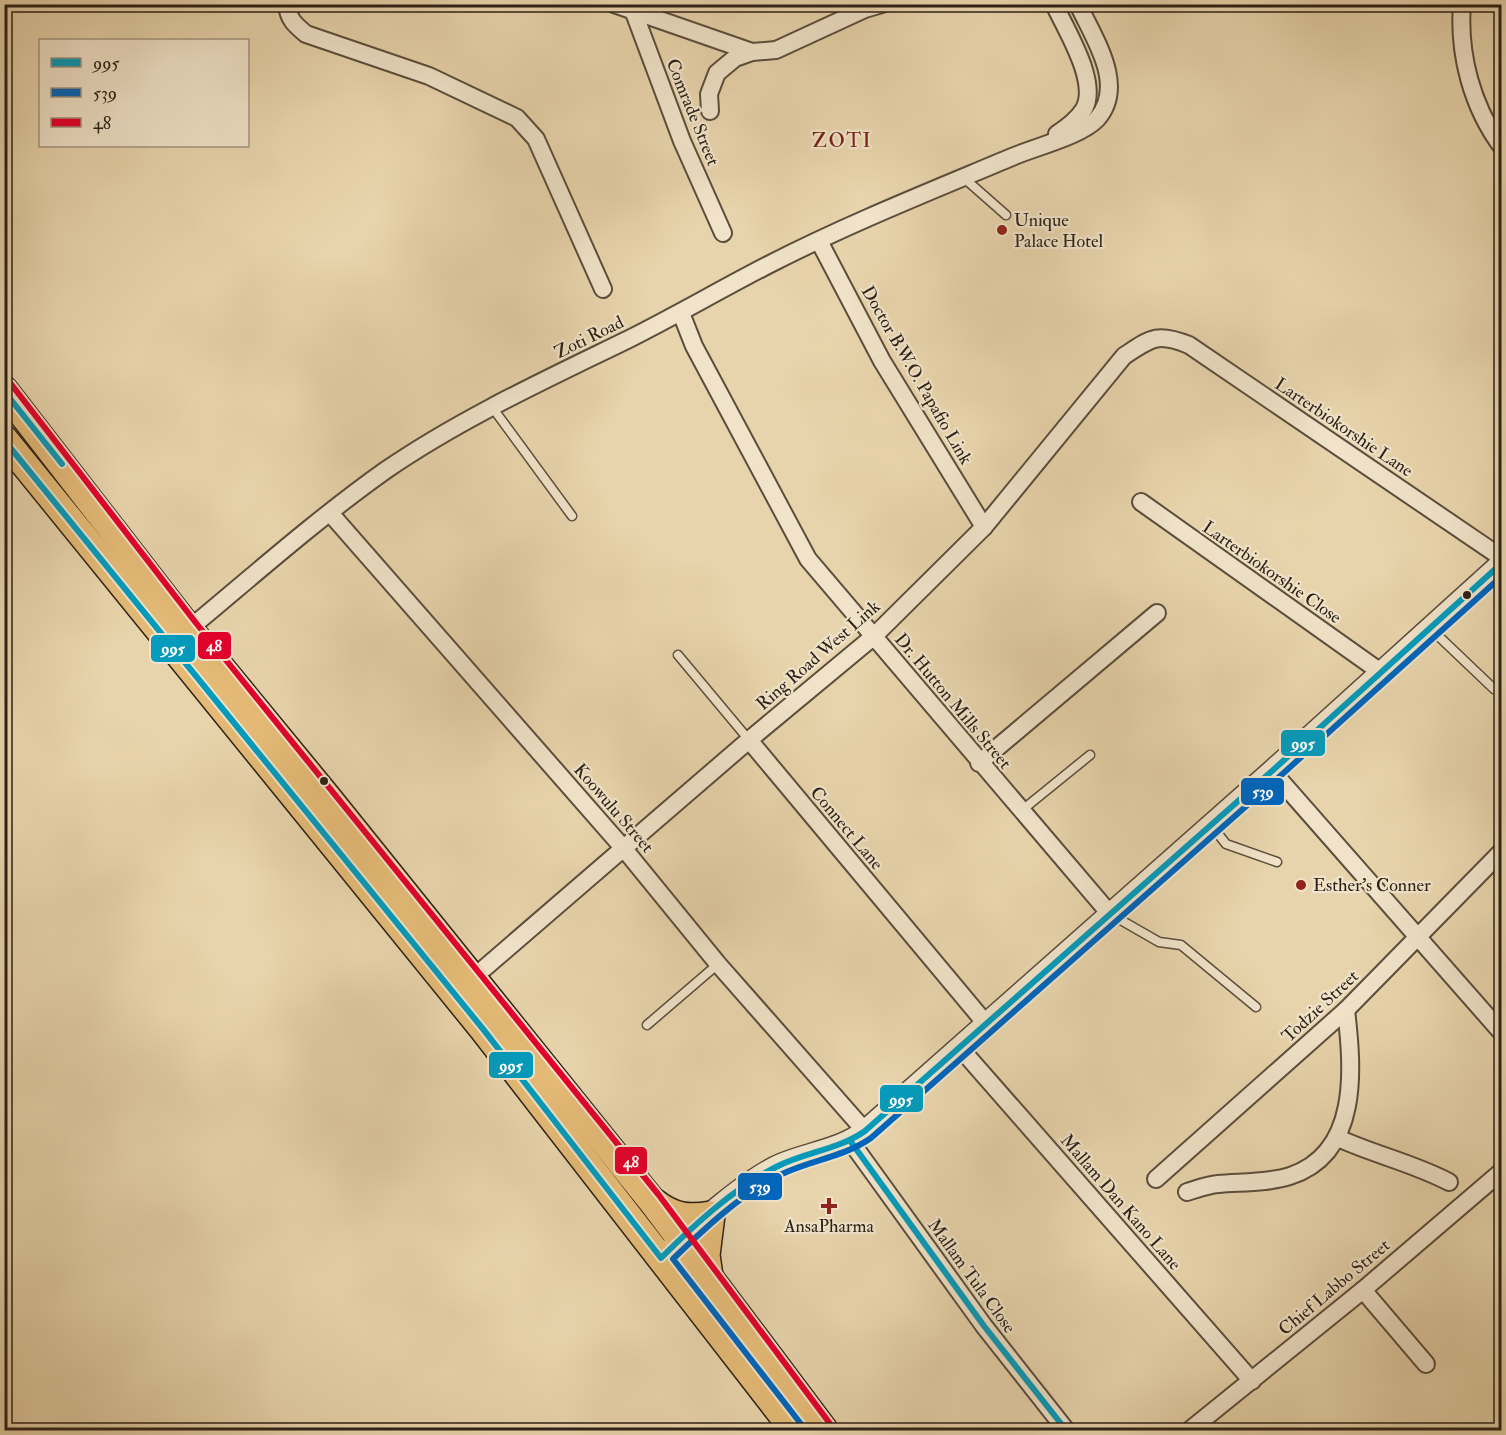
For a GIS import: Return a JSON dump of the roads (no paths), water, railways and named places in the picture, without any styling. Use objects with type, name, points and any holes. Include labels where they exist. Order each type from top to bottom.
[{"type":"main road","points":[[4,390],[189,629],[651,1200],[668,1213],[689,1218],[711,1215],[706,1255],[709,1276]]},
{"type":"main road","points":[[4,439],[476,1020],[569,1140],[590,1154],[670,1249],[794,1431]]},
{"type":"main road","points":[[651,1200],[670,1249],[709,1276],[824,1431]]},
{"type":"street","points":[[287,4],[288,14],[294,24],[306,34],[429,76],[517,118],[536,139],[603,289]]},
{"type":"street","points":[[614,4],[633,7],[752,52]]},
{"type":"street","points":[[710,111],[709,94],[717,73],[735,58],[752,52],[776,50],[865,9],[882,4]]},
{"type":"street","name":"Zoti Road","points":[[1044,143],[1073,122],[1084,108],[1088,88],[1085,72],[1054,4]]},
{"type":"street","name":"Zoti Road","points":[[189,629],[330,513],[387,470],[492,407],[819,241],[1044,143],[1078,133],[1097,119],[1108,100],[1110,83],[1106,66],[1078,4]]},
{"type":"street","points":[[1462,4],[1462,47],[1471,86],[1486,123],[1502,147]]},
{"type":"street","name":"Comrade Street","points":[[633,7],[682,141],[723,233]]},
{"type":"street","name":"Doctor B.W.O. Papafio Link","points":[[819,241],[882,361],[984,527]]},
{"type":"street","name":"Dr. Hutton Mills Street","points":[[681,313],[694,345],[808,559],[979,763],[1110,914]]},
{"type":"street","name":"Ring Road West Link","points":[[473,978],[625,850],[749,740],[873,637],[984,527],[1124,356],[1150,339],[1160,336]]},
{"type":"street","name":"Larterbiokorshie Lane","points":[[1160,336],[1189,345],[1502,558]]},
{"type":"street","name":"Larterbiokorshie Close","points":[[1141,502],[1382,673]]},
{"type":"street","name":"Koowulu Street","points":[[330,513],[625,850],[858,1137]]},
{"type":"street","points":[[670,1249],[777,1166],[858,1137],[961,1049],[1502,563]]},
{"type":"street","points":[[979,763],[1157,613]]},
{"type":"street","name":"Connect Lane","points":[[749,740],[987,1025]]},
{"type":"street","points":[[1272,771],[1502,1033]]},
{"type":"street","name":"Todzie Street","points":[[1156,1179],[1346,1010],[1502,851]]},
{"type":"street","points":[[1186,1192],[1216,1184],[1290,1176],[1308,1168],[1338,1138],[1349,1094],[1350,1044],[1346,1010]]},
{"type":"street","name":"Mallam Dan Kano Lane","points":[[961,1049],[1252,1381]]},
{"type":"street","name":"Mallam Tula Close","points":[[858,1137],[984,1326],[1066,1431]]},
{"type":"street","points":[[1338,1138],[1375,1155],[1421,1167],[1449,1182]]},
{"type":"street","name":"Chief Labbo Street","points":[[1190,1431],[1363,1290],[1502,1171]]},
{"type":"street","points":[[1363,1290],[1426,1364]]},
{"type":"lane","points":[[963,177],[1006,214]]},
{"type":"lane","points":[[492,407],[572,516]]},
{"type":"lane","points":[[1431,628],[1494,689]]},
{"type":"lane","name":"Connect Lane","points":[[678,655],[749,740]]},
{"type":"lane","points":[[1021,811],[1090,754]]},
{"type":"lane","points":[[1211,825],[1226,844],[1277,862]]},
{"type":"lane","points":[[1110,914],[1159,942],[1181,945],[1256,1007]]},
{"type":"lane","points":[[647,1025],[718,964]]},
{"type":"place","name":"Unique Palace Hotel","points":[[1002,230]]},
{"type":"place","name":"Esther's Conner","points":[[1301,885]]},
{"type":"place","name":"AnsaPharma","points":[[829,1206]]},
{"type":"district","name":"ZOTI","points":[[842,140]]}]
